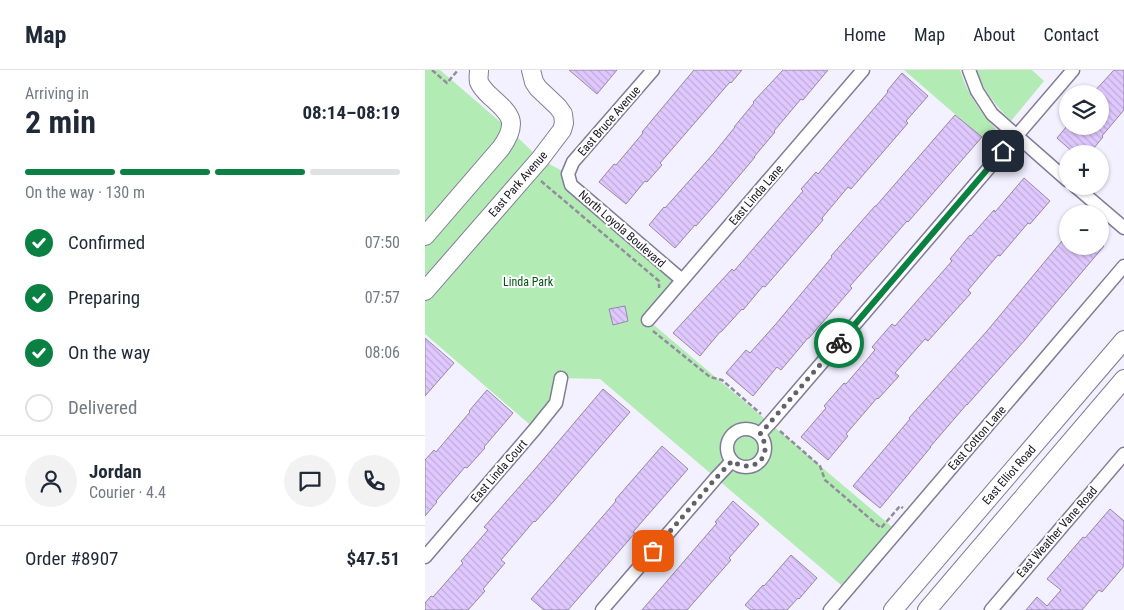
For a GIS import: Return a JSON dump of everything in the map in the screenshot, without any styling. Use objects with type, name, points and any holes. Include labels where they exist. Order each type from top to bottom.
[{"type":"main road","points":[[425,236],[501,148],[511,131],[510,117],[484,90],[479,82],[479,70]]},
{"type":"main road","name":"East Park Avenue","points":[[425,291],[540,159],[562,130],[564,123],[563,114],[538,88],[534,82],[531,70]]},
{"type":"main road","name":"East Elliot Road","points":[[893,610],[1124,340]]},
{"type":"main road","name":"East Elliot Road","points":[[932,608],[1124,379]]},
{"type":"street","name":"East Bruce Avenue","points":[[568,174],[573,162],[653,70]]},
{"type":"street","name":"East Linda Lane","points":[[649,324],[682,280],[863,70]]},
{"type":"street","points":[[969,70],[977,92],[992,114],[1059,173]]},
{"type":"street","points":[[760,434],[1073,70]]},
{"type":"street","name":"North Loyola Boulevard","points":[[568,174],[571,185],[682,280]]},
{"type":"street","points":[[1086,195],[1124,228]]},
{"type":"street","name":"East Cotton Lane","points":[[830,610],[1124,266]]},
{"type":"street","name":"East Linda Court","points":[[425,557],[556,403],[561,378]]},
{"type":"street","points":[[750,428],[760,434],[764,439],[765,445],[764,456],[759,462],[747,467],[732,461],[727,448],[731,436],[736,431],[750,428]]},
{"type":"street","name":"East Weather Vane Road","points":[[991,610],[1124,454]]},
{"type":"street","points":[[603,610],[732,461]]},
{"type":"path","points":[[432,70],[447,83],[458,70]]},
{"type":"path","points":[[540,179],[659,281],[659,287],[654,294]]},
{"type":"path","points":[[649,324],[710,377],[721,380],[771,422],[781,433],[820,466],[825,480],[881,528],[900,506],[911,515]]},
{"type":"green space","name":"Linda Park","points":[[425,70],[440,70],[511,131],[540,159],[568,174],[682,280],[648,320],[897,531],[847,590],[600,379],[561,378],[556,403],[535,429],[425,334]]},
{"type":"green space","points":[[904,70],[960,70],[963,80],[978,107],[1004,138],[995,149]]},
{"type":"green space","points":[[976,70],[1032,70],[1044,81],[1011,121],[1000,110],[982,84]]},
{"type":"building","points":[[569,70],[617,70],[597,94]]},
{"type":"building","points":[[694,70],[742,70],[660,163],[662,165],[647,182],[645,181],[626,204],[599,182],[614,164],[616,165]]},
{"type":"building","points":[[783,70],[828,70],[774,131],[718,201],[675,248],[649,225],[714,153],[753,102]]},
{"type":"building","points":[[1114,70],[1124,70],[1124,110],[1109,128],[1109,85],[1100,85]]},
{"type":"building","points":[[902,73],[928,96],[906,121],[908,123],[851,189],[848,187],[822,218],[823,220],[765,287],[763,286],[700,356],[673,333],[732,269],[734,271],[803,191],[801,189],[816,172],[818,174]]},
{"type":"building","points":[[955,115],[982,137],[850,286],[852,288],[781,370],[777,367],[753,396],[726,373],[746,350],[750,353],[775,325],[831,256]]},
{"type":"building","points":[[1060,135],[1103,135],[1103,137],[1096,145],[1065,145],[1057,138]]},
{"type":"building","points":[[1024,178],[1050,201],[1000,256],[998,255],[968,290],[971,293],[928,341],[925,339],[895,373],[899,376],[846,434],[848,436],[828,460],[801,437],[826,408],[824,406],[875,350],[872,347],[892,324],[895,326],[952,261],[950,259],[970,235],[994,210],[995,212]]},
{"type":"building","points":[[1059,245],[1059,255],[1096,255],[1024,341],[930,447],[880,508],[853,486],[909,418],[987,331]]},
{"type":"building","points":[[625,306],[628,321],[613,325],[609,309]]},
{"type":"building","points":[[425,338],[454,363],[425,396]]},
{"type":"building","points":[[603,389],[630,412],[501,560],[505,563],[483,589],[485,591],[468,610],[425,610],[425,603],[431,596],[433,597],[463,563],[461,561],[488,530],[484,527]]},
{"type":"building","points":[[487,390],[513,413],[425,516],[425,460],[434,450],[436,452]]},
{"type":"building","points":[[662,446],[688,469],[568,610],[544,610],[531,599]]},
{"type":"building","points":[[733,501],[759,524],[729,558],[731,560],[687,610],[642,610],[717,523],[715,522]]},
{"type":"building","points":[[1110,509],[1124,521],[1124,566],[1102,592],[1099,590],[1082,610],[1026,610],[1037,597],[1047,606],[1061,590],[1047,579]]},
{"type":"building","points":[[791,555],[817,578],[787,610],[751,610],[745,605]]},
{"type":"way so far","points":[[653,551],[732,461],[747,467],[759,462],[764,456],[765,450],[764,439],[760,434],[839,343]]},
{"type":"route","points":[[839,343],[1003,151]]}]
